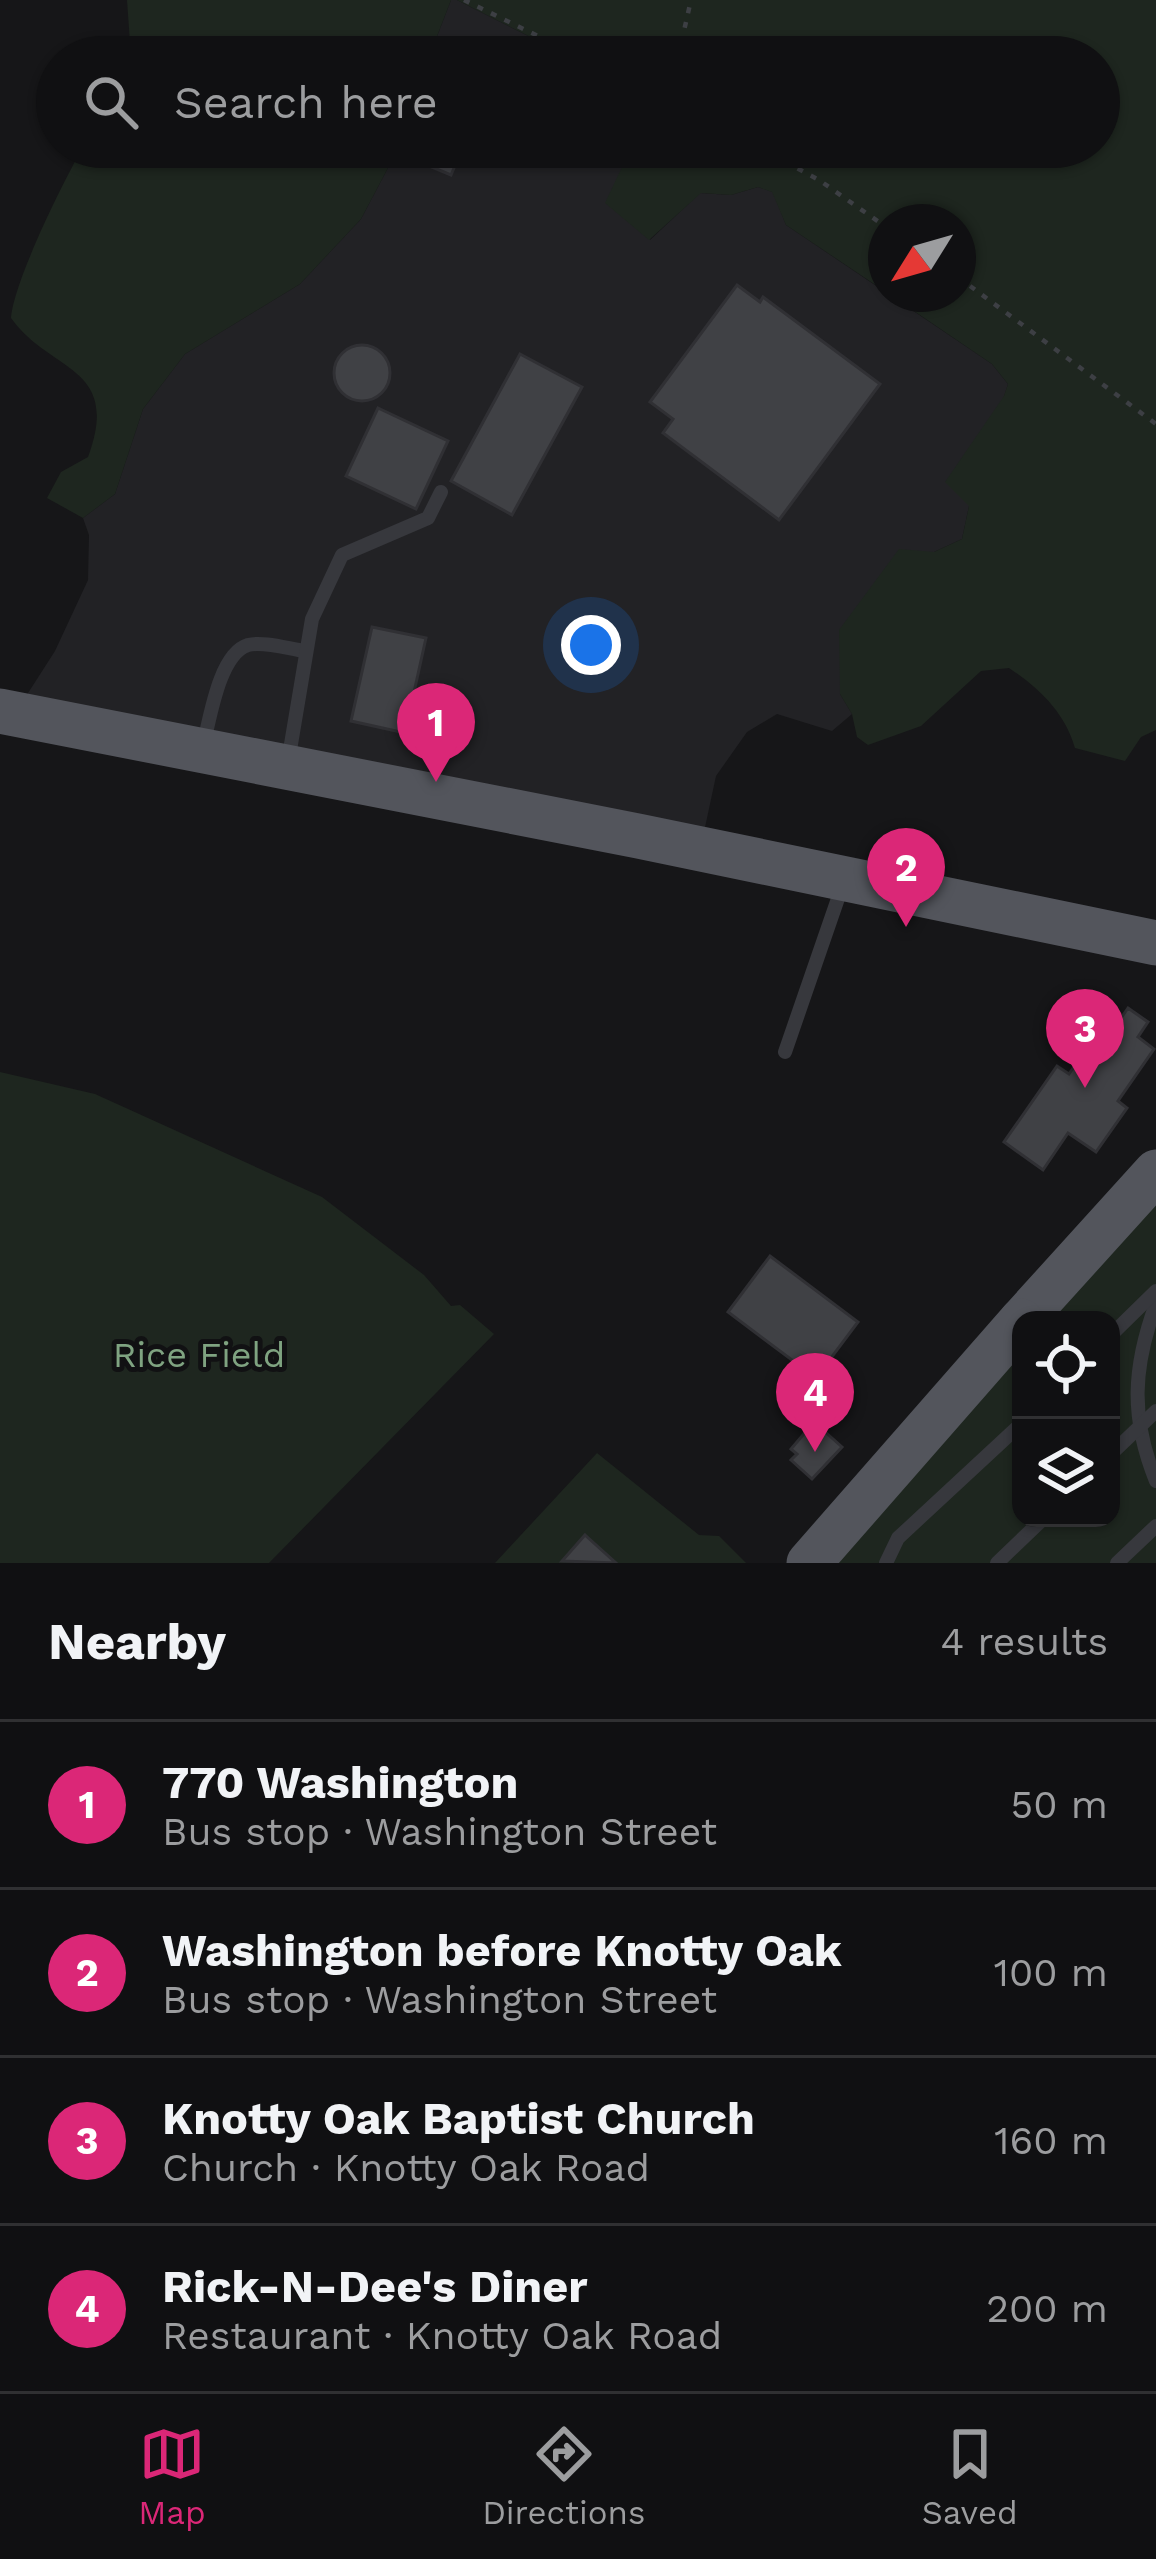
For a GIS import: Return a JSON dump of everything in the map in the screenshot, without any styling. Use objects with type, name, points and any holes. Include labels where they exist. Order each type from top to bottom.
[{"type":"main road","points":[[0,711],[1156,944]]},
{"type":"main road","points":[[1031,1311],[1156,1172]]},
{"type":"main road","points":[[808,1563],[1012,1332]]},
{"type":"lane","points":[[287,767],[312,619],[343,555],[428,518],[441,493]]},
{"type":"lane","points":[[201,751],[220,678],[235,652],[252,644],[305,651]]},
{"type":"lane","points":[[785,1052],[844,879]]},
{"type":"lane","points":[[1120,1326],[1156,1291]]},
{"type":"lane","points":[[1156,1304],[1140,1348],[1137,1381],[1139,1428],[1156,1480]]},
{"type":"lane","points":[[1120,1446],[1156,1411]]},
{"type":"lane","points":[[886,1563],[898,1538],[1012,1432]]},
{"type":"lane","points":[[1117,1563],[1156,1526]]},
{"type":"lane","points":[[997,1563],[1035,1527]]},
{"type":"path","points":[[464,0],[538,36]]},
{"type":"path","points":[[683,36],[691,0]]},
{"type":"path","points":[[797,168],[868,214]]},
{"type":"path","points":[[976,291],[1156,424]]},
{"type":"shaded area","points":[[451,0],[457,0],[528,36],[437,36]]},
{"type":"shaded area","points":[[388,168],[624,168],[650,240],[700,193],[731,195],[758,187],[773,192],[786,225],[868,280],[868,312],[915,312],[992,364],[1008,384],[962,539],[934,552],[840,694],[852,714],[832,731],[777,714],[747,732],[716,776],[701,846],[21,704],[55,651],[88,580],[89,535],[83,518],[115,494],[143,409],[185,354],[300,284],[361,219]]},
{"type":"green space","points":[[127,0],[451,0],[437,36],[130,36]]},
{"type":"green space","points":[[457,0],[1156,0],[1156,730],[1141,737],[1125,761],[1075,748],[1050,703],[1009,668],[981,671],[921,726],[868,745],[857,737],[852,714],[840,694],[839,630],[899,549],[934,552],[962,539],[969,506],[945,482],[1008,384],[992,364],[915,312],[976,312],[976,204],[868,204],[868,280],[786,225],[772,192],[758,187],[731,195],[701,193],[649,240],[605,203],[622,168],[1120,168],[1120,36],[528,36]]},
{"type":"green space","points":[[72,168],[388,168],[361,219],[300,284],[185,354],[143,409],[115,494],[83,518],[47,498],[61,472],[88,457],[96,404],[77,374],[11,318],[52,207]]},
{"type":"green space","name":"Rice Field","points":[[0,1072],[95,1094],[322,1197],[424,1275],[451,1306],[460,1305],[494,1334],[269,1563],[0,1563]]},
{"type":"green space","points":[[1156,1162],[1156,1563],[808,1563],[1012,1328],[1012,1527],[1120,1527],[1120,1311],[1027,1311]]},
{"type":"green space","points":[[597,1453],[699,1535],[719,1536],[746,1563],[495,1563]]},
{"type":"building","points":[[737,285],[760,302],[763,297],[880,384],[779,520],[663,433],[673,419],[650,402]]},
{"type":"building","points":[[362,345],[382,353],[390,373],[382,393],[362,401],[342,393],[334,373],[342,353]]},
{"type":"building","points":[[520,354],[582,387],[512,515],[451,481]]},
{"type":"building","points":[[378,408],[448,441],[416,509],[346,476]]},
{"type":"building","points":[[372,627],[426,638],[405,733],[351,721]]},
{"type":"building","points":[[1128,1008],[1148,1022],[1138,1037],[1154,1049],[1118,1101],[1127,1108],[1096,1152],[1068,1133],[1043,1170],[1004,1142],[1057,1066],[1069,1074],[1101,1027],[1110,1034]]},
{"type":"building","points":[[770,1256],[858,1322],[816,1378],[728,1312]]},
{"type":"building","points":[[814,1422],[842,1447],[812,1479],[791,1460],[797,1454],[791,1449]]},
{"type":"building","points":[[585,1535],[616,1563],[562,1561]]},
{"type":"place","name":"770 Washington","points":[[436,782]]},
{"type":"place","name":"Washington before Knotty Oak","points":[[906,927]]},
{"type":"place","name":"Knotty Oak Baptist Church","points":[[1085,1088]]},
{"type":"place","name":"Rick-N-Dee's Diner","points":[[815,1452]]}]
